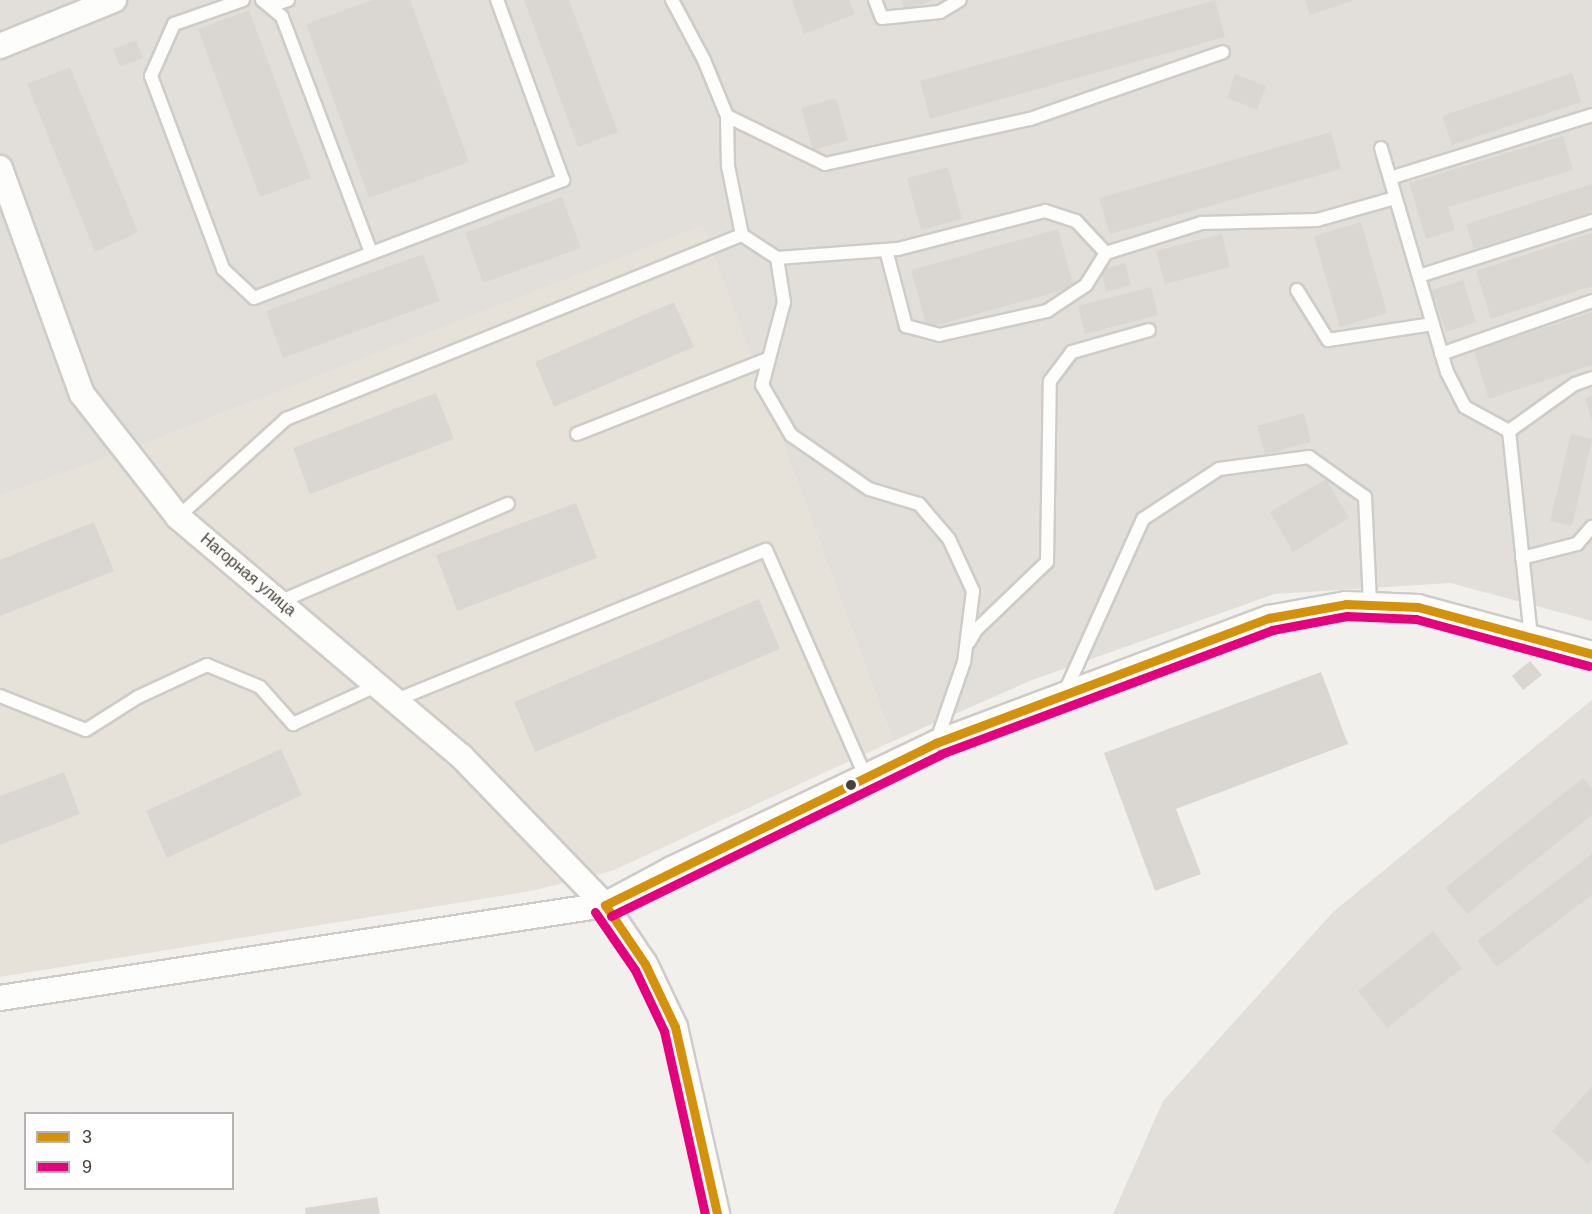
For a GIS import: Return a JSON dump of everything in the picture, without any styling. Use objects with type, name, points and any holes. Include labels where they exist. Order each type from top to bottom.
[{"type":"street","points":[[0,46],[114,0]]},
{"type":"street","name":"Нагорная улица","points":[[0,168],[82,394],[178,517],[461,756],[605,905],[645,964],[675,1027],[717,1214]]},
{"type":"street","points":[[0,998],[605,905],[672,869],[936,743],[1269,618],[1346,604],[1418,607],[1592,654]]},
{"type":"lane","points":[[243,0],[174,24],[151,76],[223,269],[254,298],[563,180],[497,0]]},
{"type":"lane","points":[[266,3],[288,0]]},
{"type":"lane","points":[[672,0],[704,60],[727,116],[728,166],[742,235],[777,258],[886,250],[1045,211],[1076,220],[1106,253]]},
{"type":"lane","points":[[875,0],[882,18],[940,12],[960,0]]},
{"type":"lane","points":[[266,3],[282,17],[371,253]]},
{"type":"lane","points":[[727,116],[825,165],[1030,118],[1223,52]]},
{"type":"lane","points":[[1390,178],[1592,115]]},
{"type":"lane","points":[[1381,148],[1442,354],[1465,407],[1509,431]]},
{"type":"lane","points":[[886,250],[906,326],[939,335],[1047,311],[1086,285],[1106,253],[1202,223],[1317,220],[1395,198]]},
{"type":"lane","points":[[1419,276],[1592,221]]},
{"type":"lane","points":[[178,517],[286,419],[742,235]]},
{"type":"lane","points":[[777,258],[784,302],[767,359],[762,385],[791,435],[869,489],[919,504],[949,539],[973,591],[966,650]]},
{"type":"lane","points":[[1297,290],[1328,340],[1433,324]]},
{"type":"lane","points":[[1442,354],[1592,301]]},
{"type":"lane","points":[[936,743],[966,650],[976,630],[1047,562],[1050,381],[1072,352],[1149,330]]},
{"type":"lane","points":[[577,434],[767,359]]},
{"type":"lane","points":[[1509,431],[1575,384],[1592,378]]},
{"type":"lane","points":[[1509,431],[1532,639]]},
{"type":"lane","points":[[1064,695],[1143,519],[1219,469],[1309,457],[1365,497],[1370,605]]},
{"type":"lane","points":[[279,602],[508,504]]},
{"type":"lane","points":[[1522,558],[1577,544],[1592,527]]},
{"type":"lane","points":[[0,696],[87,730],[138,697],[207,665],[260,687],[293,724],[387,693],[766,550],[865,777]]},
{"type":"shaded area","points":[[0,0],[1592,0],[1592,621],[1450,583],[1275,594],[1032,680],[893,741],[703,225],[144,444],[0,496]]},
{"type":"shaded area","points":[[703,224],[893,741],[612,871],[531,891],[0,977],[0,496],[144,444]]},
{"type":"shaded area","points":[[1592,700],[1592,1214],[1113,1214],[1163,1101],[1333,912]]},
{"type":"building","points":[[372,0],[410,0],[469,162],[369,198],[306,24]]},
{"type":"building","points":[[524,0],[569,0],[618,132],[578,147]]},
{"type":"building","points":[[792,0],[849,0],[855,14],[804,34]]},
{"type":"building","points":[[902,0],[933,0],[905,10]]},
{"type":"building","points":[[1215,0],[1225,37],[930,119],[920,81]]},
{"type":"building","points":[[1305,0],[1355,0],[1310,15]]},
{"type":"building","points":[[249,10],[311,178],[260,197],[198,29]]},
{"type":"building","points":[[136,40],[143,58],[120,67],[113,49]]},
{"type":"building","points":[[70,67],[138,232],[95,252],[27,84]]},
{"type":"building","points":[[1572,73],[1581,102],[1452,145],[1442,116]]},
{"type":"building","points":[[1235,74],[1266,86],[1257,110],[1227,98]]},
{"type":"building","points":[[836,98],[848,140],[813,150],[801,108]]},
{"type":"building","points":[[1331,132],[1341,169],[1110,234],[1099,198]]},
{"type":"building","points":[[1563,136],[1573,170],[1448,207],[1455,230],[1426,239],[1409,183]]},
{"type":"building","points":[[948,167],[962,219],[921,230],[907,178]]},
{"type":"building","points":[[1592,184],[1592,212],[1474,249],[1466,224]]},
{"type":"building","points":[[562,197],[581,248],[483,283],[465,233]]},
{"type":"building","points":[[1361,222],[1387,313],[1340,327],[1314,236]]},
{"type":"building","points":[[1058,229],[1074,287],[927,328],[911,270]]},
{"type":"building","points":[[1592,233],[1592,286],[1491,319],[1476,271]]},
{"type":"building","points":[[1222,234],[1230,267],[1165,284],[1156,251]]},
{"type":"building","points":[[423,254],[440,301],[283,358],[266,311]]},
{"type":"building","points":[[1125,263],[1131,285],[1106,292],[1101,270]]},
{"type":"building","points":[[1463,280],[1476,322],[1446,332],[1432,290]]},
{"type":"building","points":[[1151,287],[1158,315],[1085,334],[1078,306]]},
{"type":"building","points":[[674,302],[694,347],[554,407],[535,362]]},
{"type":"building","points":[[1592,312],[1592,365],[1489,399],[1474,351]]},
{"type":"building","points":[[436,393],[454,439],[310,494],[293,448]]},
{"type":"building","points":[[1592,396],[1592,420],[1591,420],[1585,398]]},
{"type":"building","points":[[1304,413],[1311,442],[1265,454],[1257,426]]},
{"type":"building","points":[[1571,434],[1592,439],[1572,526],[1550,521]]},
{"type":"building","points":[[1326,479],[1349,518],[1293,552],[1270,512]]},
{"type":"building","points":[[576,503],[597,558],[457,611],[436,555]]},
{"type":"building","points":[[94,522],[114,571],[0,616],[0,560]]},
{"type":"building","points":[[759,599],[780,649],[535,752],[514,702]]},
{"type":"building","points":[[1530,661],[1542,675],[1523,690],[1512,676]]},
{"type":"building","points":[[1321,672],[1348,744],[1176,809],[1201,874],[1155,891],[1104,753]]},
{"type":"building","points":[[281,749],[302,795],[167,858],[146,811]]},
{"type":"building","points":[[64,772],[80,814],[0,845],[0,796]]},
{"type":"building","points":[[1583,778],[1592,789],[1592,815],[1467,914],[1445,888]]},
{"type":"building","points":[[1592,854],[1592,895],[1497,967],[1477,941]]},
{"type":"building","points":[[1433,931],[1462,968],[1387,1028],[1358,991]]},
{"type":"building","points":[[1592,1086],[1592,1159],[1588,1164],[1552,1131]]},
{"type":"building","points":[[377,1197],[380,1214],[306,1214],[305,1208]]},
{"type":"transit line","name":"3","points":[[605,905],[936,743],[1269,618],[1346,604],[1418,607],[1592,654]]},
{"type":"transit line","name":"9","points":[[611,916],[941,754],[1272,630],[1347,616],[1416,619],[1589,666]]},
{"type":"transit line","name":"3","points":[[605,905],[645,964],[675,1027],[717,1214]]},
{"type":"transit line","name":"9","points":[[595,912],[635,970],[664,1031],[705,1214]]}]
